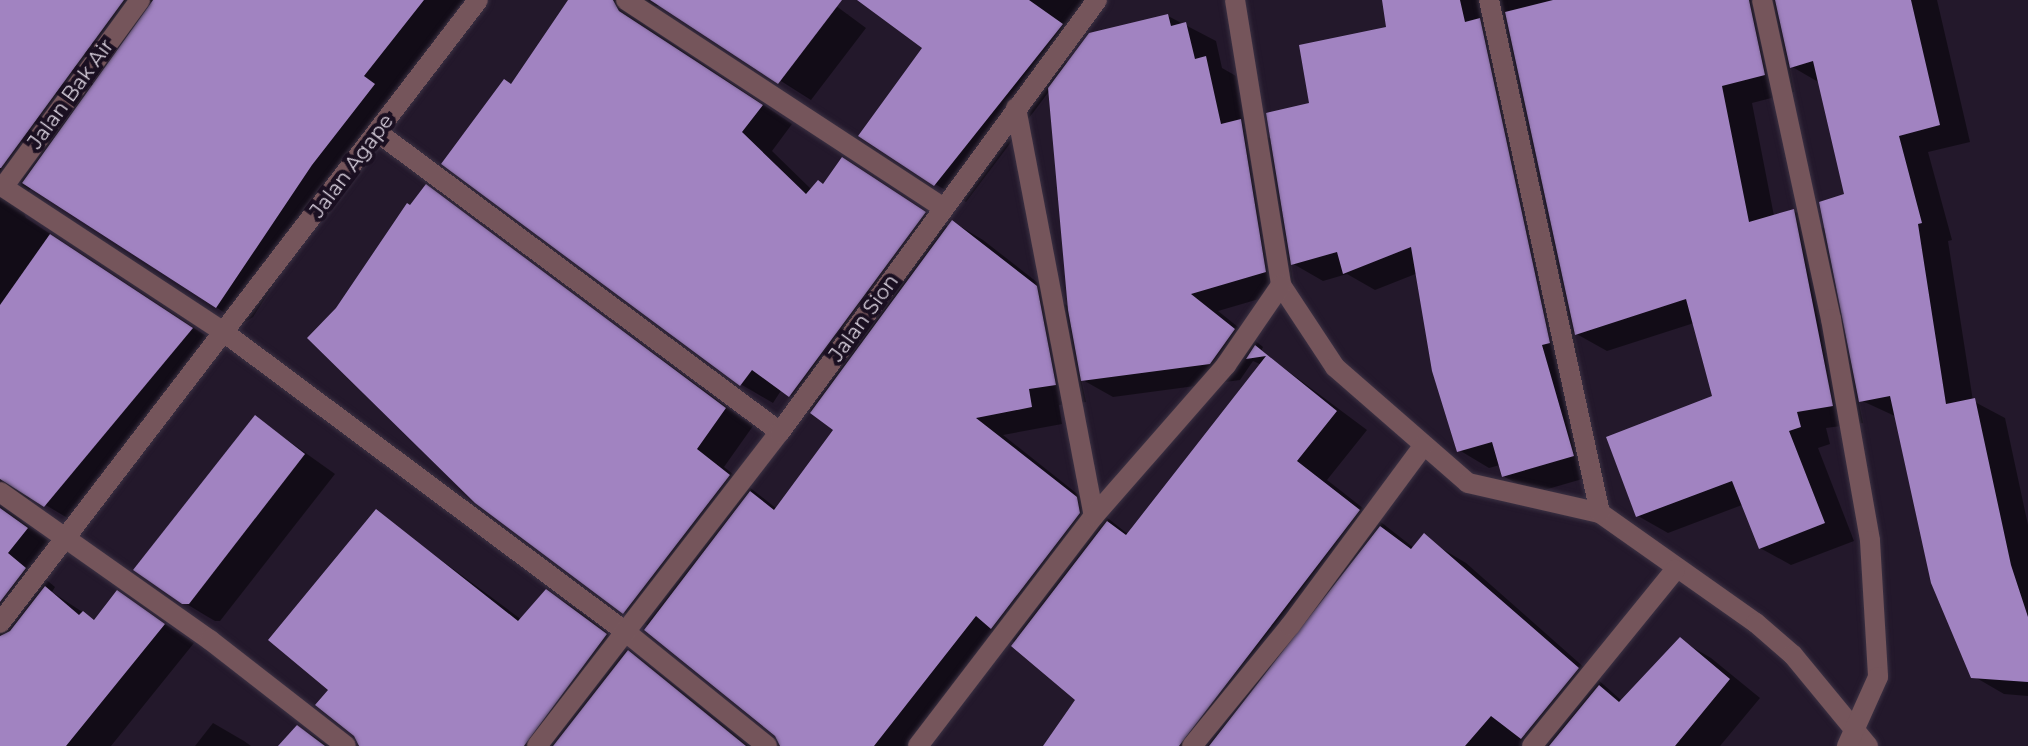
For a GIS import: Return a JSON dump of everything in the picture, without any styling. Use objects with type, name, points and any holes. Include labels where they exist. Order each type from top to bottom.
[{"type":"street","name":"Jalan Bak Air","points":[[140,0],[3,187],[225,333]]},
{"type":"street","name":"Jalan Agape","points":[[0,623],[478,0]]},
{"type":"street","points":[[626,0],[944,208]]},
{"type":"street","name":"Jalan Sion","points":[[537,746],[780,432],[1097,0]]},
{"type":"street","points":[[1235,0],[1281,285],[1335,367],[1468,483],[1600,513],[1675,570],[1756,623],[1793,655],[1858,742]]},
{"type":"street","points":[[1489,0],[1600,513]]},
{"type":"street","points":[[1762,0],[1831,319],[1870,541],[1878,677],[1858,742]]},
{"type":"street","points":[[1016,108],[1094,516]]},
{"type":"street","points":[[377,132],[780,432]]},
{"type":"street","points":[[918,746],[1094,516],[1178,425],[1281,285]]},
{"type":"street","points":[[225,333],[627,633],[767,746]]},
{"type":"street","points":[[1192,746],[1290,626],[1423,446]]},
{"type":"street","points":[[0,492],[210,640],[346,746]]},
{"type":"street","points":[[1532,746],[1675,570]]},
{"type":"building","points":[[0,0],[124,0],[1,168],[0,168]]},
{"type":"building","points":[[153,0],[424,0],[364,76],[375,84],[312,165],[216,308],[22,183]]},
{"type":"building","points":[[568,0],[613,0],[619,11],[763,105],[742,132],[806,194],[818,180],[823,184],[842,157],[926,212],[789,397],[752,370],[740,386],[441,164],[504,79],[511,84]]},
{"type":"building","points":[[650,0],[842,0],[778,84]]},
{"type":"building","points":[[857,0],[1029,0],[1063,24],[934,186],[858,136],[922,48]]},
{"type":"building","points":[[1382,0],[1460,0],[1465,22],[1480,18],[1550,343],[1542,345],[1574,456],[1502,477],[1492,442],[1457,452],[1432,371],[1411,247],[1343,274],[1337,252],[1291,265],[1266,113],[1309,103],[1299,45],[1386,27]]},
{"type":"building","points":[[1553,0],[1749,0],[1765,75],[1722,86],[1749,222],[1794,209],[1833,406],[1797,412],[1801,427],[1789,431],[1825,523],[1759,549],[1732,481],[1636,517],[1606,437],[1712,396],[1686,299],[1575,335],[1505,12]]},
{"type":"building","points":[[1775,0],[1911,0],[1940,125],[1899,136],[1922,223],[1918,224],[1946,404],[1975,398],[2011,565],[2028,617],[2028,682],[1971,678],[1931,583],[1890,396],[1859,402],[1819,202],[1844,194],[1813,61],[1790,68]]},
{"type":"building","points":[[1168,14],[1171,26],[1186,22],[1195,59],[1206,56],[1221,124],[1241,119],[1266,272],[1191,294],[1235,329],[1210,364],[1081,381],[1068,310],[1048,88],[1089,33]]},
{"type":"building","points":[[426,184],[726,408],[697,449],[730,475],[623,614],[475,503],[307,338],[336,308],[407,203],[410,205]]},
{"type":"building","points":[[952,220],[1037,286],[1056,385],[1029,389],[1032,407],[976,418],[1077,497],[1080,513],[991,629],[976,616],[874,746],[780,746],[775,736],[644,630],[750,491],[774,510],[833,430],[810,413]]},
{"type":"building","points":[[50,234],[193,328],[44,507],[0,479],[0,305]]},
{"type":"building","points":[[1255,345],[1337,411],[1297,461],[1360,510],[1179,746],[1043,746],[1075,700],[1011,646],[1107,521],[1126,535],[1266,356],[1246,359]]},
{"type":"building","points":[[255,415],[305,454],[189,604],[182,604],[133,570]]},
{"type":"building","points":[[0,508],[28,528],[8,553],[26,568],[0,602]]},
{"type":"building","points":[[376,509],[518,621],[546,589],[607,634],[524,746],[359,746],[354,736],[315,705],[328,690],[268,640]]},
{"type":"building","points":[[1380,526],[1411,549],[1424,533],[1579,668],[1521,739],[1491,716],[1465,746],[1209,746]]},
{"type":"building","points":[[45,586],[79,615],[83,611],[94,620],[117,590],[165,624],[66,746],[0,746],[0,636],[10,631]]},
{"type":"building","points":[[1680,637],[1730,679],[1675,746],[1549,746],[1599,685],[1619,702]]},
{"type":"building","points":[[628,650],[746,746],[553,746]]},
{"type":"building","points":[[297,725],[325,746],[278,746]]}]
